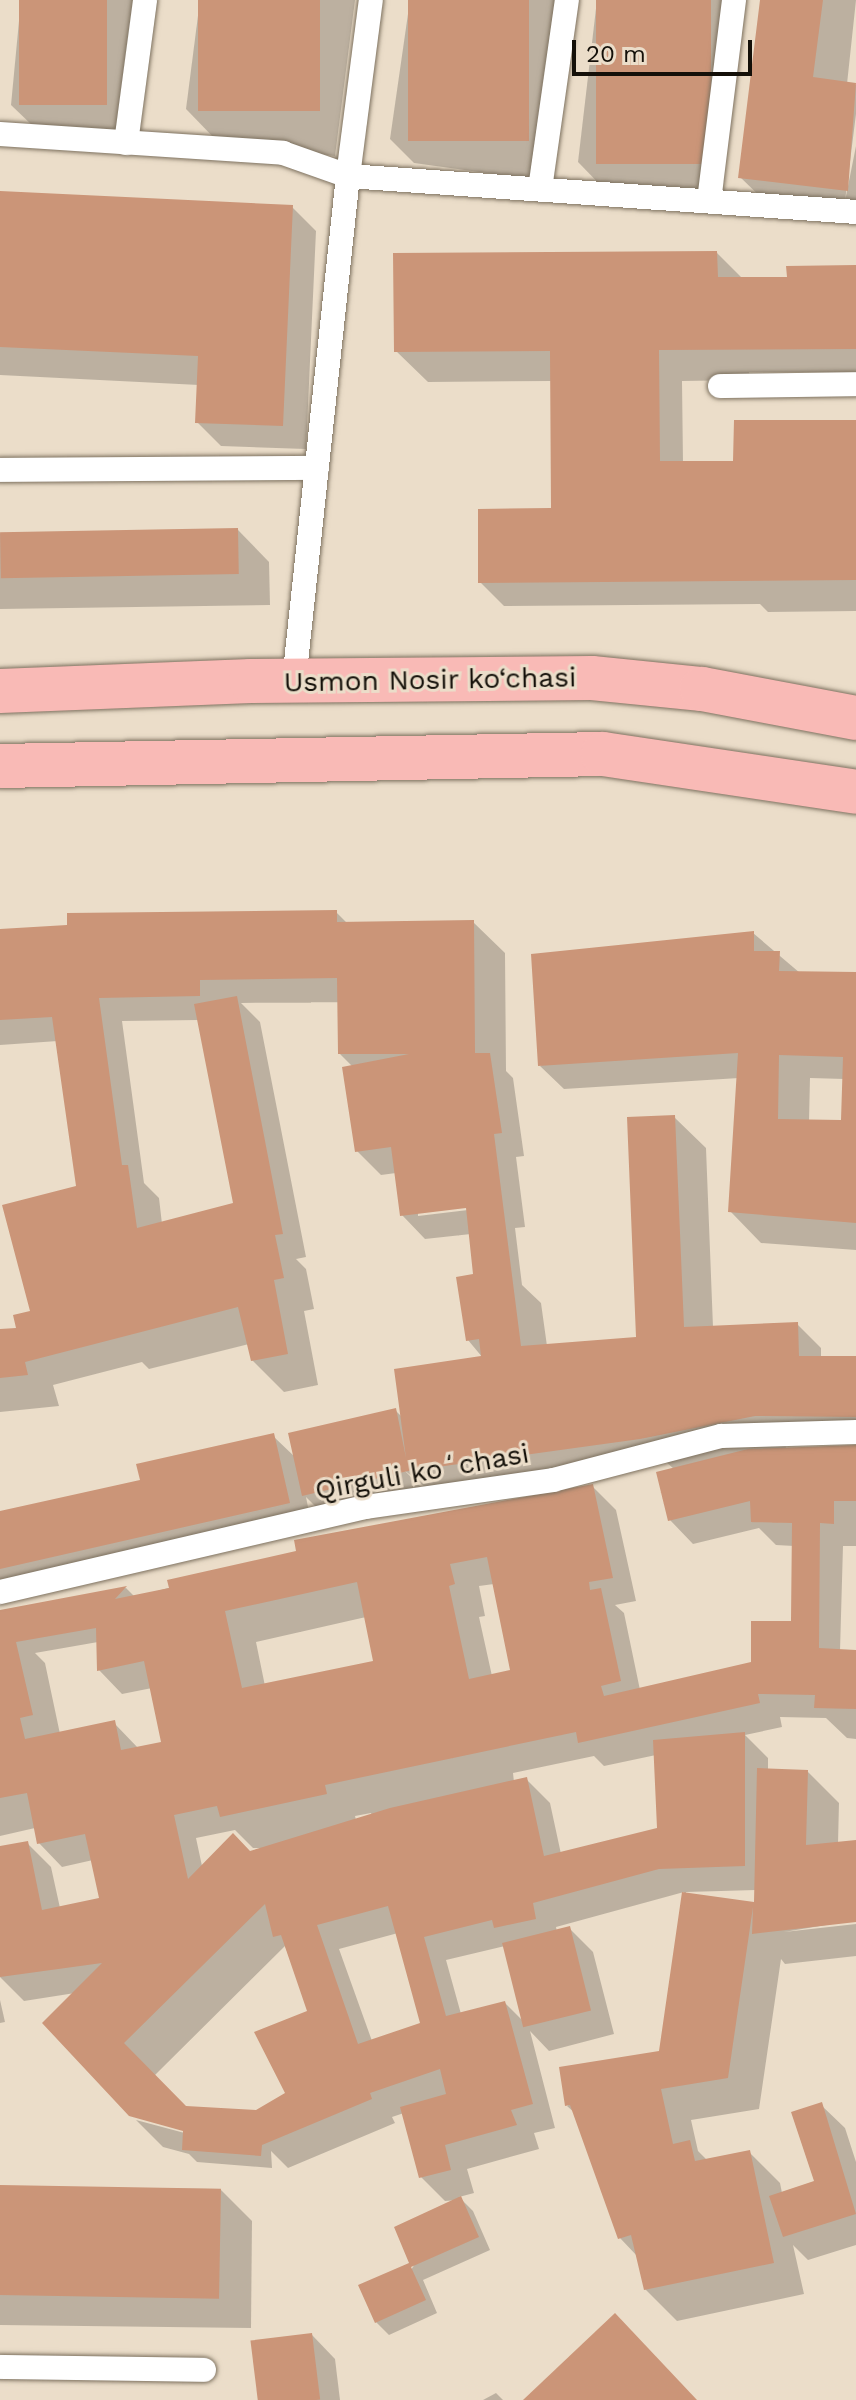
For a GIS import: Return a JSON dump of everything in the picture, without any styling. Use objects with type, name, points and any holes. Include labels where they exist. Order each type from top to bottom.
[{"type":"main road","name":"Usmon Nosir ko‘chasi","points":[[0,691],[294,681],[592,678],[702,689],[856,718]]},
{"type":"main road","points":[[0,766],[603,754],[856,792]]},
{"type":"lane","points":[[126,143],[145,0]]},
{"type":"lane","points":[[294,681],[348,176],[371,0]]},
{"type":"lane","points":[[540,189],[567,0]]},
{"type":"lane","points":[[709,201],[734,0]]},
{"type":"lane","points":[[0,134],[283,153],[348,176],[856,212]]},
{"type":"lane","points":[[720,386],[856,384]]},
{"type":"lane","points":[[0,470],[317,468]]},
{"type":"lane","name":"Qirguli koʻchasi","points":[[0,1592],[366,1507],[553,1480],[721,1436],[856,1432]]},
{"type":"lane","points":[[0,2367],[204,2370]]},
{"type":"building","points":[[19,0],[107,0],[107,105],[19,105]]},
{"type":"building","points":[[198,0],[320,0],[320,111],[198,111]]},
{"type":"building","points":[[408,0],[529,0],[529,141],[408,141]]},
{"type":"building","points":[[596,0],[711,0],[711,164],[596,164]]},
{"type":"building","points":[[760,0],[823,0],[813,77],[856,83],[848,191],[738,178]]},
{"type":"building","points":[[0,191],[293,205],[283,426],[195,423],[198,356],[0,347]]},
{"type":"building","points":[[717,251],[718,277],[787,277],[786,266],[856,265],[856,349],[659,350],[660,461],[733,461],[734,420],[856,420],[856,580],[478,583],[478,509],[551,508],[550,351],[394,352],[393,253]]},
{"type":"building","points":[[238,528],[239,574],[1,578],[0,532]]},
{"type":"building","points":[[337,910],[337,922],[474,920],[475,1053],[490,1053],[502,1133],[494,1134],[521,1346],[636,1337],[627,1117],[675,1115],[684,1327],[798,1322],[799,1356],[856,1356],[856,1417],[755,1416],[640,1439],[408,1471],[302,1496],[288,1433],[396,1408],[406,1458],[394,1369],[481,1356],[479,1339],[466,1341],[456,1277],[473,1274],[466,1208],[400,1216],[391,1147],[355,1152],[342,1067],[409,1054],[338,1054],[337,978],[200,980],[200,996],[99,998],[122,1165],[128,1165],[137,1228],[233,1203],[194,1004],[237,996],[283,1234],[275,1235],[284,1278],[274,1280],[288,1354],[251,1361],[238,1307],[25,1362],[28,1375],[0,1378],[0,1329],[16,1328],[13,1315],[30,1311],[2,1205],[76,1186],[52,1017],[0,1020],[0,929],[67,925],[67,913]]},
{"type":"building","points":[[754,931],[754,951],[780,951],[779,971],[856,972],[856,1223],[728,1212],[738,1053],[538,1066],[531,954]],"holes":[[[779,1055],[843,1057],[841,1120],[778,1119]]]},
{"type":"building","points":[[274,1433],[290,1503],[0,1569],[0,1511],[140,1480],[136,1464]]},
{"type":"building","points":[[856,1445],[856,1501],[834,1501],[834,1524],[820,1523],[819,1648],[856,1650],[856,1709],[814,1708],[815,1695],[758,1694],[760,1703],[578,1743],[576,1732],[325,1785],[327,1794],[220,1817],[217,1806],[174,1815],[188,1879],[233,1833],[250,1851],[390,1808],[527,1777],[544,1856],[657,1828],[653,1740],[745,1732],[745,1866],[659,1869],[533,1903],[536,1919],[494,1928],[492,1920],[424,1937],[446,2016],[505,2001],[533,2104],[511,2110],[517,2125],[445,2145],[451,2170],[419,2178],[400,2107],[446,2094],[440,2069],[370,2093],[372,2099],[262,2145],[261,2156],[182,2150],[183,2131],[129,2116],[42,2023],[102,1963],[0,1977],[0,1846],[28,1841],[42,1910],[99,1898],[85,1834],[37,1844],[27,1793],[0,1798],[0,1610],[127,1586],[115,1599],[169,1588],[167,1580],[296,1551],[294,1540],[593,1484],[613,1578],[589,1582],[590,1590],[601,1588],[621,1681],[601,1686],[604,1696],[751,1662],[751,1621],[791,1621],[792,1523],[751,1522],[750,1501],[668,1521],[656,1472],[748,1449]],"holes":[[[487,1557],[510,1670],[469,1679],[449,1586],[455,1584],[450,1564]],[[357,1582],[373,1661],[242,1688],[225,1611]],[[96,1628],[97,1671],[144,1661],[161,1742],[121,1750],[115,1720],[25,1739],[20,1718],[33,1715],[16,1642]],[[265,1904],[273,1937],[281,1935],[307,2011],[254,2032],[285,2093],[256,2110],[186,2106],[124,2043]],[[388,1906],[420,2023],[358,2044],[317,1925]]]},
{"type":"building","points":[[757,1768],[808,1770],[806,1845],[856,1840],[856,1922],[752,1934],[753,1907],[728,2078],[661,2089],[673,2144],[690,2140],[695,2161],[750,2150],[774,2263],[644,2290],[631,2235],[618,2239],[570,2105],[565,2106],[559,2067],[659,2051],[682,1892],[754,1902]]},
{"type":"building","points":[[570,1926],[591,2010],[523,2027],[502,1943]]},
{"type":"building","points":[[822,2102],[856,2214],[783,2237],[769,2196],[814,2181],[791,2112]]},
{"type":"building","points":[[0,2185],[221,2189],[219,2299],[0,2295]]},
{"type":"building","points":[[461,2196],[479,2237],[411,2267],[426,2300],[375,2323],[358,2285],[409,2263],[394,2227]]},
{"type":"building","points":[[615,2313],[697,2400],[523,2400]]},
{"type":"building","points":[[312,2333],[320,2400],[258,2400],[250,2341]]}]
